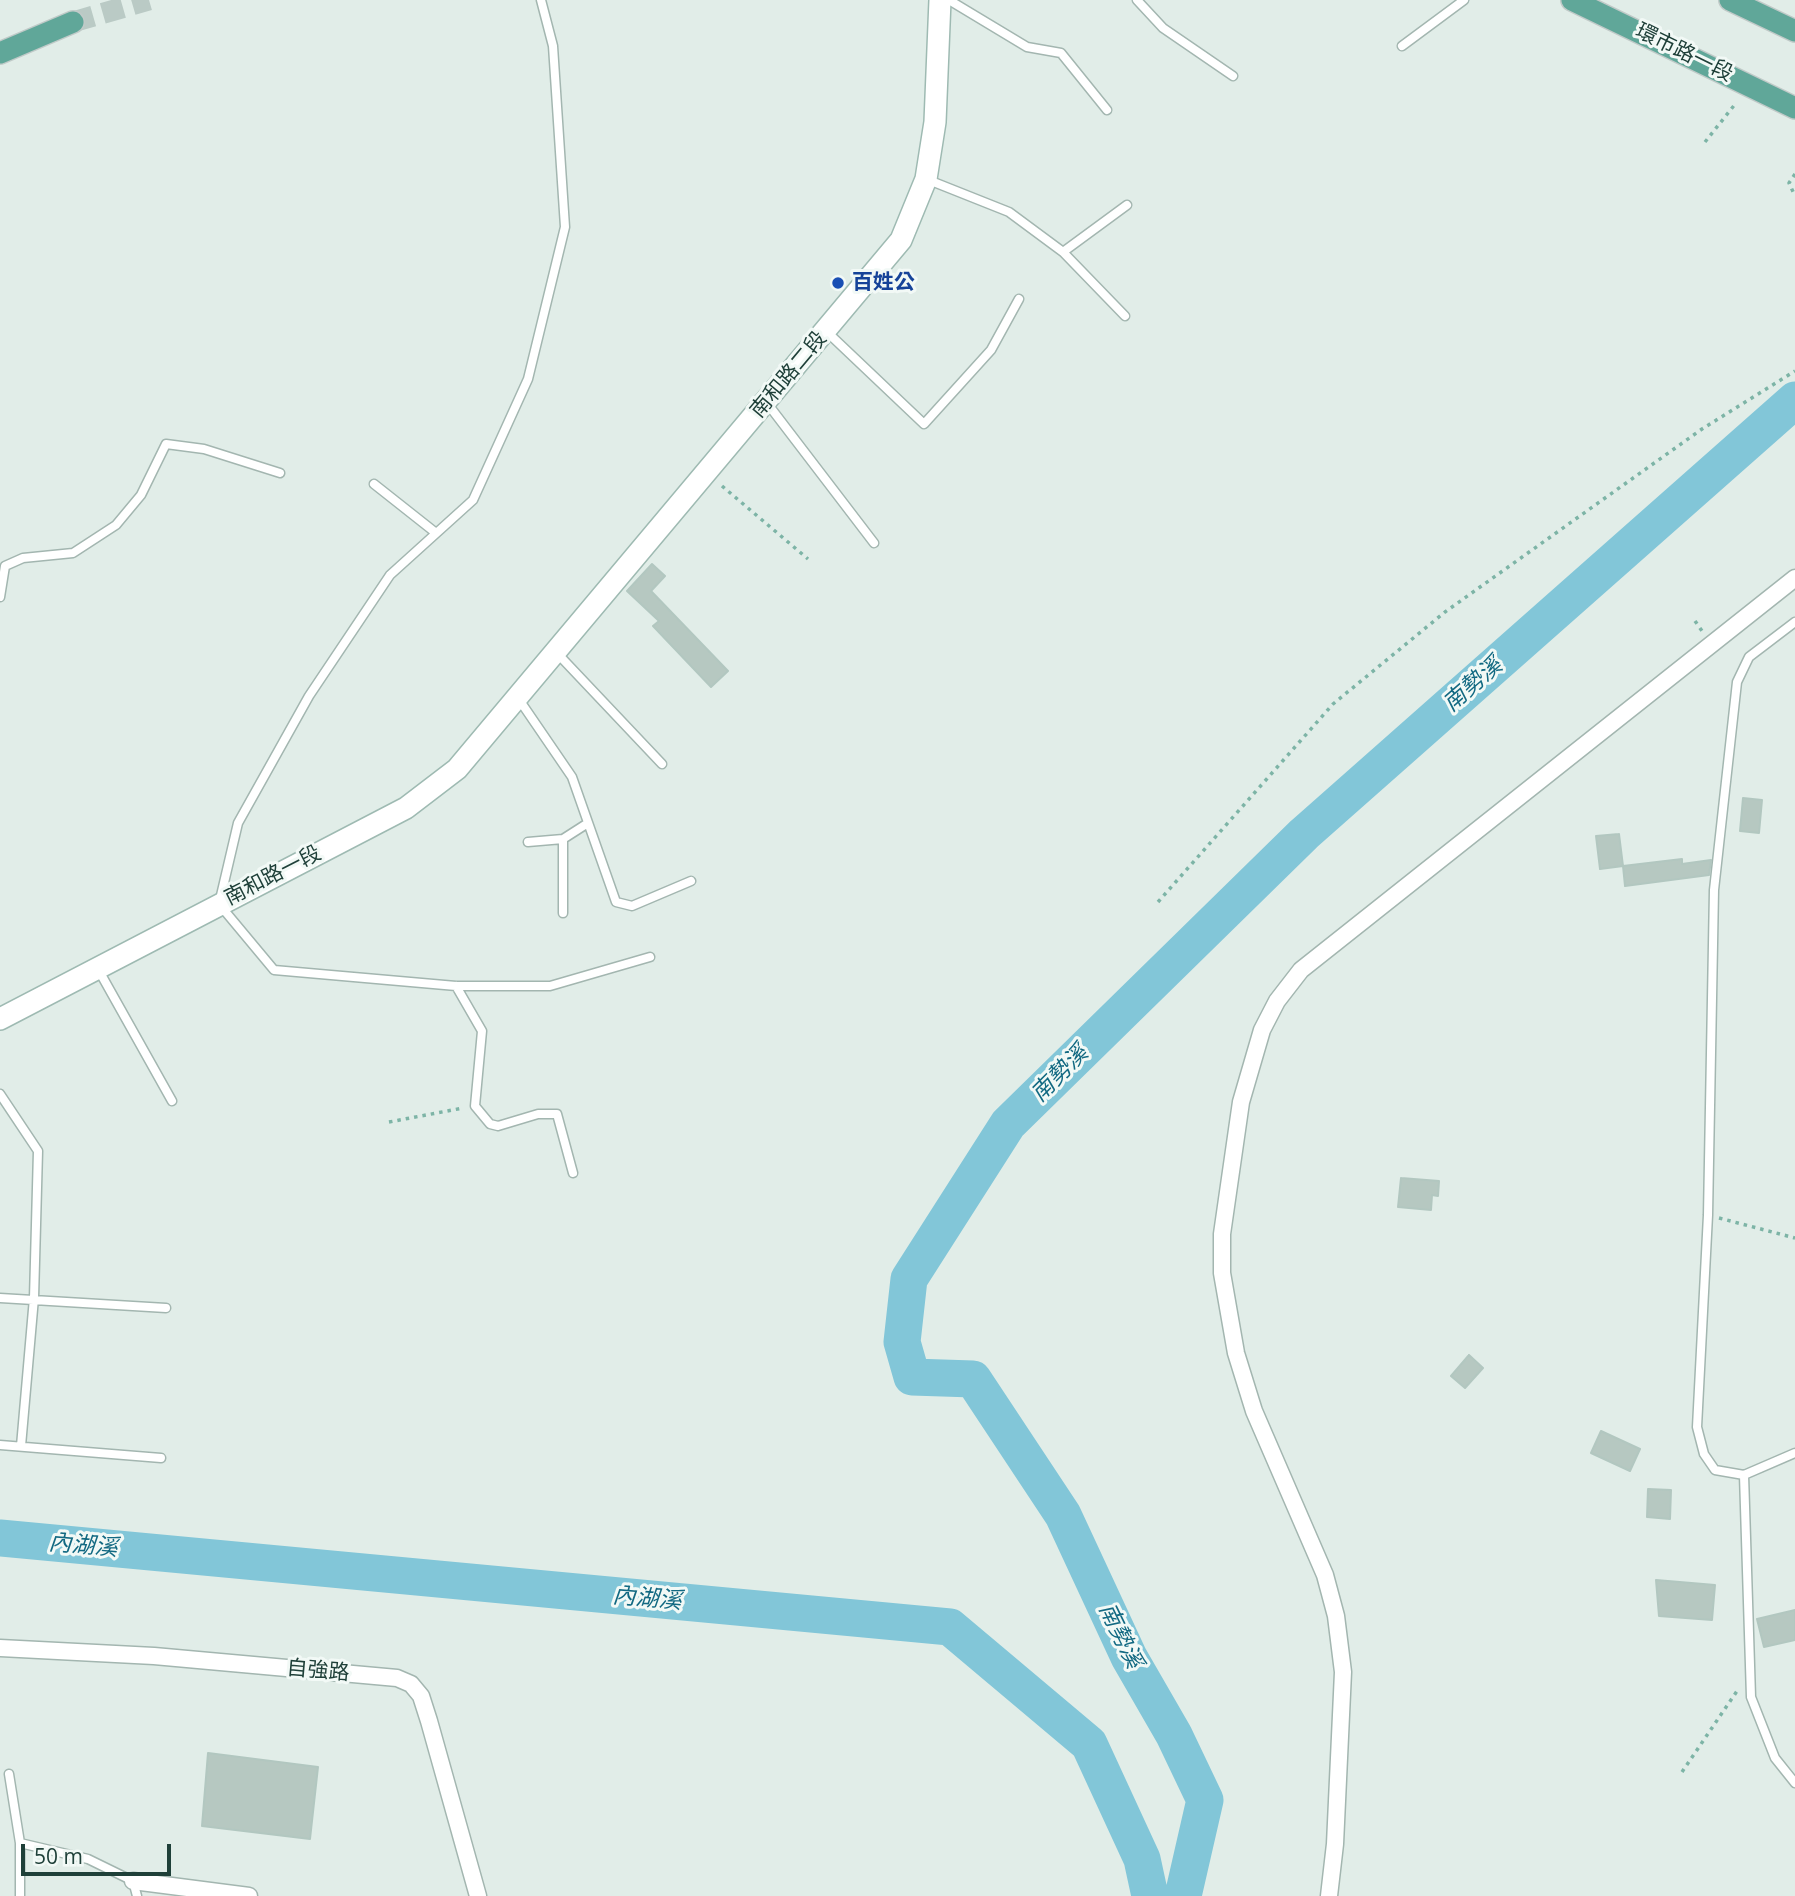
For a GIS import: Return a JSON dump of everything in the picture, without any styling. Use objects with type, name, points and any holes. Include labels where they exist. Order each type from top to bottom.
[{"type":"main road","name":"南和路二段","points":[[517,696],[901,240],[926,179],[935,122],[940,0]]},
{"type":"main road","name":"環市路一段","points":[[1572,0],[1795,108]]},
{"type":"main road","points":[[1730,0],[1795,31]]},
{"type":"main road","points":[[0,53],[73,22]]},
{"type":"main road","name":"南和路一段","points":[[0,1018],[406,808],[457,769],[517,696]]},
{"type":"street","points":[[1329,1896],[1335,1844],[1343,1672],[1336,1616],[1325,1575],[1254,1411],[1236,1353],[1222,1273],[1222,1234],[1241,1102],[1262,1030],[1277,1001],[1301,970],[1795,578]]},
{"type":"street","name":"自強路","points":[[0,1648],[154,1656],[397,1678],[411,1684],[421,1696],[429,1721],[478,1896]]},
{"type":"street","points":[[135,1889],[249,1896]]},
{"type":"lane","points":[[541,0],[554,46],[565,227],[528,379],[473,500],[390,575],[309,696],[238,823],[219,904],[274,970],[456,986],[550,986],[650,957]]},
{"type":"lane","points":[[949,0],[1027,47],[1061,52],[1107,110]]},
{"type":"lane","points":[[1137,0],[1163,28],[1233,76]]},
{"type":"lane","points":[[1402,46],[1464,0]]},
{"type":"lane","points":[[926,179],[1009,212],[1063,252],[1125,316]]},
{"type":"lane","points":[[1063,252],[1127,205]]},
{"type":"lane","points":[[825,331],[924,424],[991,350],[1019,299]]},
{"type":"lane","points":[[766,403],[874,543]]},
{"type":"lane","points":[[0,597],[5,566],[23,558],[73,553],[116,525],[141,495],[166,444],[204,449],[280,473]]},
{"type":"lane","points":[[374,484],[436,533]]},
{"type":"lane","points":[[1795,622],[1749,657],[1737,682],[1714,890],[1707,1215],[1697,1427],[1704,1454],[1715,1470],[1744,1475],[1795,1453]]},
{"type":"lane","points":[[554,651],[662,764]]},
{"type":"lane","points":[[517,696],[572,777],[616,902],[632,906],[691,881]]},
{"type":"lane","points":[[528,842],[562,839],[588,823]]},
{"type":"lane","points":[[562,839],[564,913]]},
{"type":"lane","points":[[97,967],[172,1101]]},
{"type":"lane","points":[[456,986],[482,1031],[475,1106],[490,1124],[498,1126],[538,1114],[557,1114],[573,1173]]},
{"type":"lane","points":[[0,1094],[38,1151],[34,1298],[21,1447]]},
{"type":"lane","points":[[0,1298],[166,1308]]},
{"type":"lane","points":[[0,1445],[162,1458]]},
{"type":"lane","points":[[1744,1475],[1751,1697],[1775,1758],[1795,1783]]},
{"type":"lane","points":[[9,1774],[20,1843],[20,1896]]},
{"type":"lane","points":[[20,1843],[88,1859],[135,1889]]},
{"type":"path","points":[[1705,142],[1750,85]]},
{"type":"path","points":[[1795,174],[1789,183],[1795,196]]},
{"type":"path","points":[[1158,902],[1334,704],[1445,612],[1702,429],[1795,371]]},
{"type":"path","points":[[706,472],[808,559]]},
{"type":"path","points":[[389,1122],[475,1106]]},
{"type":"path","points":[[1707,1215],[1795,1238]]},
{"type":"path","points":[[1682,1772],[1751,1669]]},
{"type":"building","points":[[652,564],[665,576],[651,591],[728,671],[711,687],[653,626],[659,621],[627,591]]},
{"type":"building","points":[[1743,798],[1762,800],[1759,833],[1740,831]]},
{"type":"building","points":[[1619,834],[1623,866],[1600,869],[1596,836]]},
{"type":"building","points":[[1682,859],[1682,864],[1711,860],[1709,875],[1625,886],[1623,866]]},
{"type":"building","points":[[1401,1178],[1439,1181],[1438,1196],[1432,1195],[1431,1210],[1398,1207]]},
{"type":"building","points":[[1469,1355],[1483,1368],[1465,1388],[1451,1376]]},
{"type":"building","points":[[1601,1431],[1640,1449],[1630,1471],[1591,1453]]},
{"type":"building","points":[[1648,1489],[1671,1490],[1670,1519],[1647,1517]]},
{"type":"building","points":[[1656,1580],[1715,1585],[1712,1620],[1659,1616]]},
{"type":"building","points":[[1795,1610],[1795,1640],[1764,1647],[1757,1619]]},
{"type":"building","points":[[208,1753],[318,1767],[310,1839],[202,1826]]},
{"type":"waterway","name":"南勢溪","points":[[1183,1896],[1205,1800],[1174,1735],[1129,1657],[1063,1515],[973,1379],[912,1377],[902,1342],[909,1279],[1008,1124],[1304,834],[1795,400]]},
{"type":"waterway","name":"內湖溪","points":[[0,1538],[950,1627],[1089,1744],[1142,1859],[1150,1896]]},
{"type":"tunnel","points":[[73,22],[149,0]]},
{"type":"place","name":"百姓公","points":[[838,283]]}]
